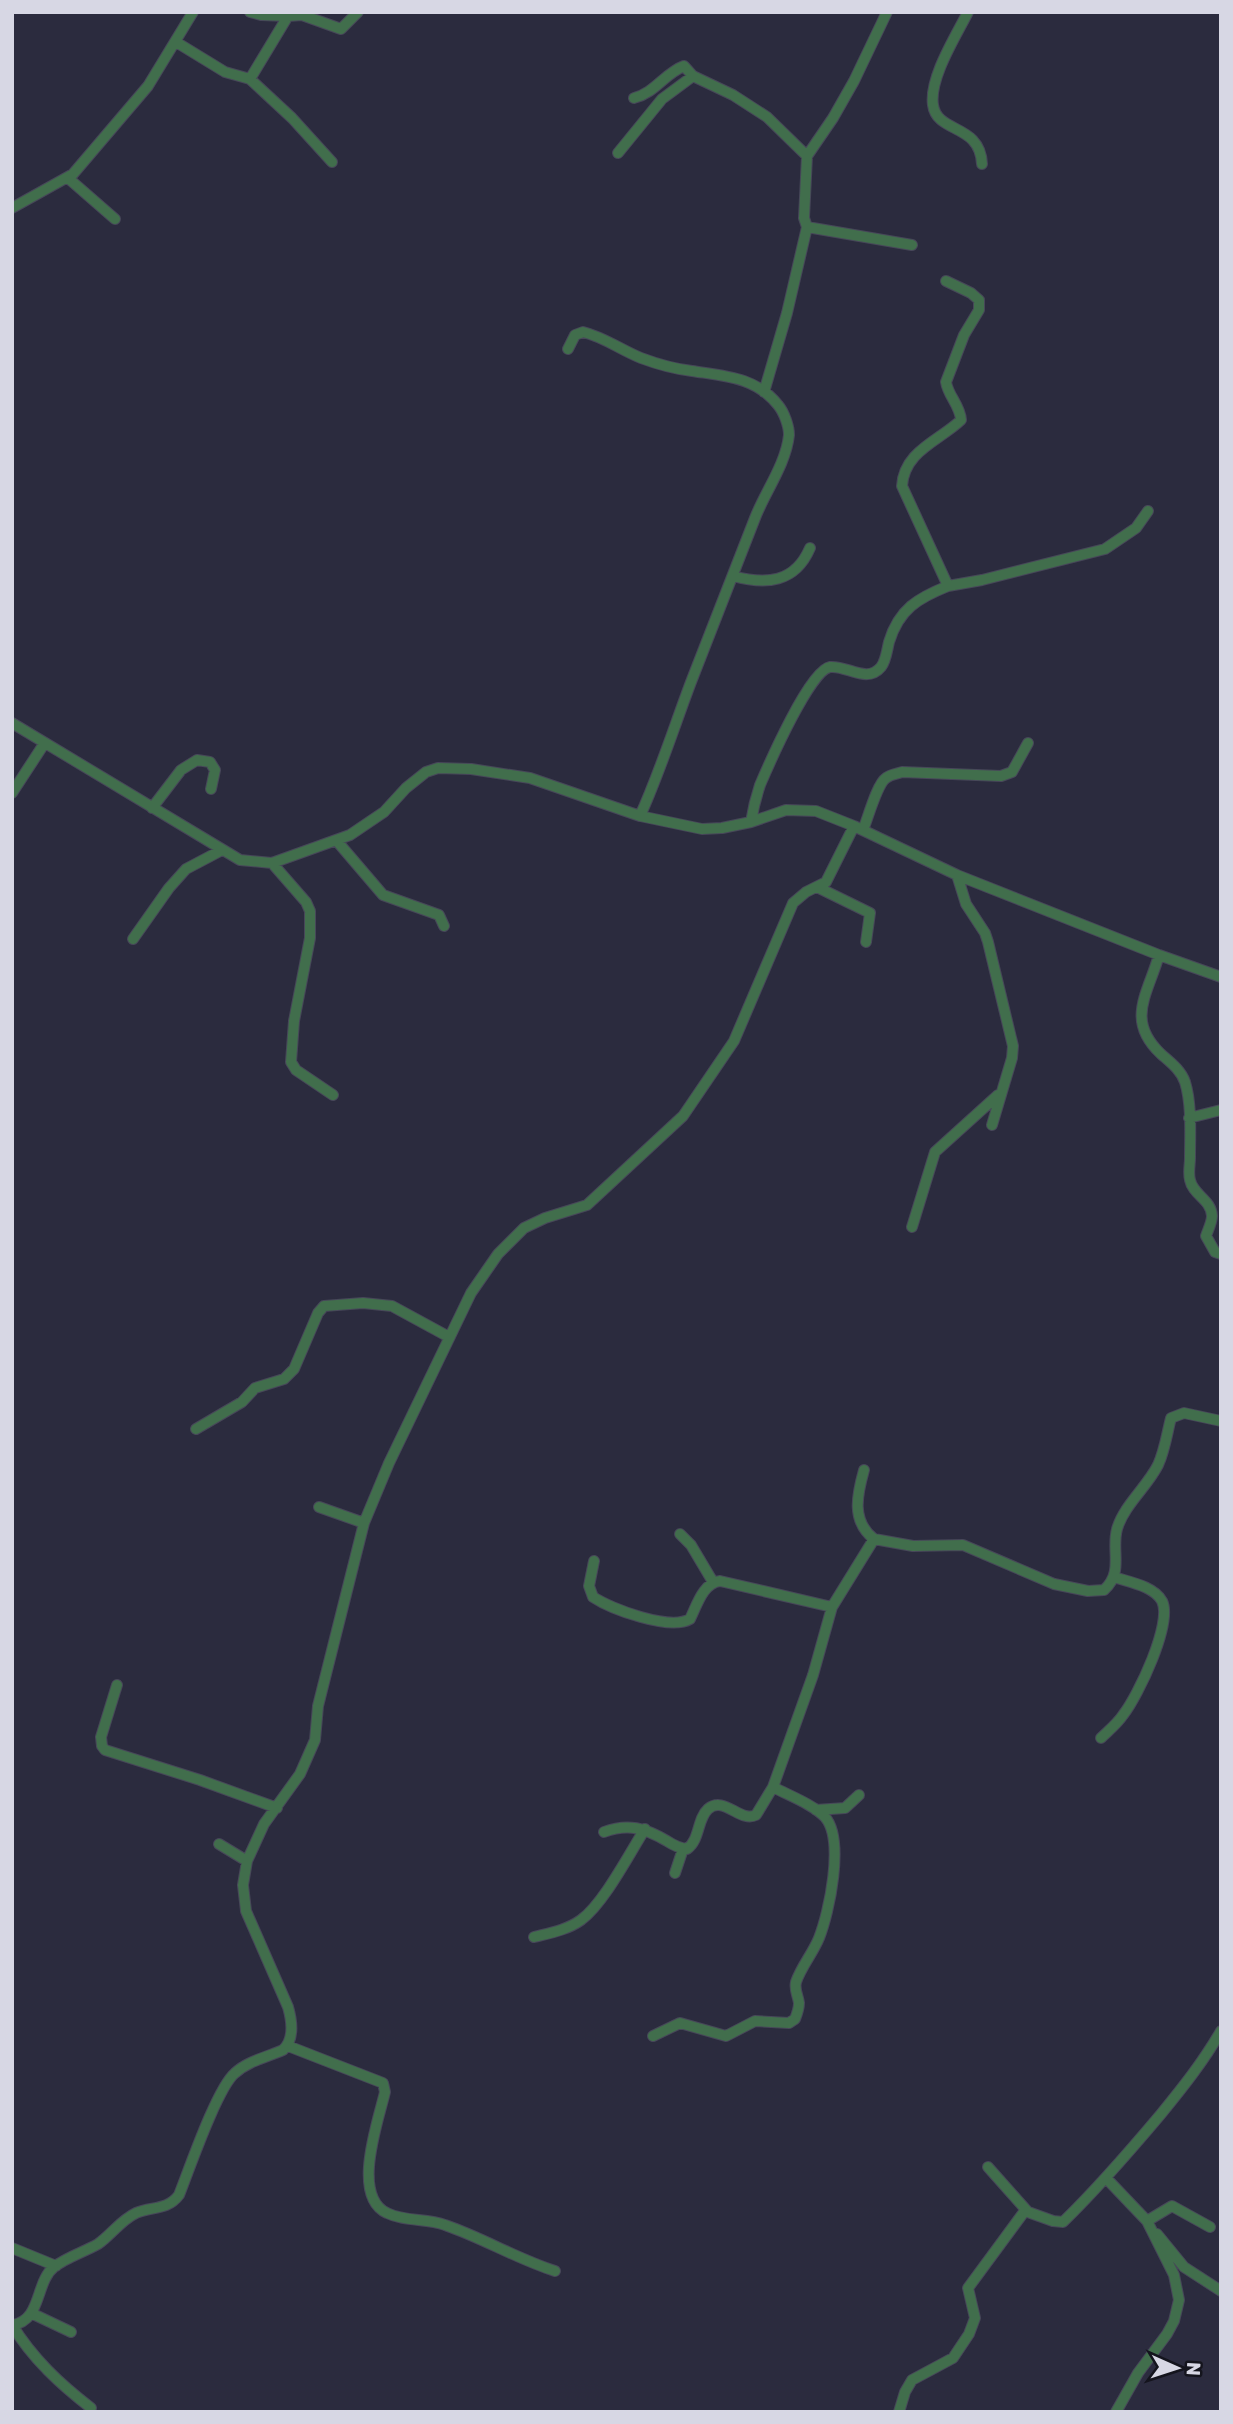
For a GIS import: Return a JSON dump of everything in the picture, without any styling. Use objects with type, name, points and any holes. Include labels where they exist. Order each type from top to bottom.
[{"type":"street","points":[[12,208],[68,178],[136,102],[193,12]]},
{"type":"street","points":[[250,12],[261,15],[302,15],[341,29],[358,12]]},
{"type":"street","points":[[764,392],[787,313],[807,228],[804,218],[807,156],[854,81],[887,12]]},
{"type":"street","points":[[968,12],[940,70],[933,105],[936,113],[948,124],[975,140],[982,151],[982,164]]},
{"type":"street","points":[[250,79],[288,16]]},
{"type":"street","points":[[176,42],[225,72],[250,79],[292,118],[332,162]]},
{"type":"street","points":[[634,98],[652,91],[681,67],[688,68],[693,76],[733,94],[767,117],[807,156]]},
{"type":"street","points":[[618,153],[663,99],[693,76]]},
{"type":"street","points":[[68,178],[115,219]]},
{"type":"street","points":[[807,228],[912,245]]},
{"type":"street","points":[[946,281],[979,300],[979,310],[964,335],[946,382],[947,390],[961,412],[961,420],[935,437],[910,461],[903,472],[902,486],[948,586]]},
{"type":"street","points":[[568,349],[575,335],[583,332],[600,337],[640,358],[671,368],[717,373],[742,379],[764,392],[778,406],[789,433],[782,460],[758,509],[678,718],[661,770],[640,816]]},
{"type":"street","points":[[751,822],[767,769],[811,683],[822,671],[830,667],[865,675],[875,672],[883,666],[890,639],[905,609],[919,600],[948,586],[1105,549],[1136,528],[1148,511]]},
{"type":"street","points":[[733,576],[754,581],[778,580],[798,567],[810,548]]},
{"type":"street","points":[[12,723],[240,860],[272,863],[350,835],[384,812],[406,788],[426,772],[438,768],[471,769],[530,778],[640,816],[702,830],[751,822],[796,808],[816,811],[859,828],[957,875],[1159,956],[1221,977]]},
{"type":"street","points":[[91,2408],[65,2388],[34,2357],[12,2325],[21,2323],[31,2313],[47,2277],[55,2266],[96,2245],[134,2214],[173,2203],[179,2195],[230,2077],[247,2063],[288,2046],[291,2020],[288,2007],[243,1899],[247,1861],[264,1824],[300,1774],[315,1740],[318,1706],[364,1523],[389,1463],[471,1293],[498,1254],[524,1228],[545,1218],[587,1205],[683,1116],[734,1041],[793,903],[828,879],[859,828],[883,780],[902,772],[1002,776],[1012,772],[1028,743]]},
{"type":"street","points":[[12,793],[44,744]]},
{"type":"street","points":[[152,808],[181,771],[197,760],[210,762],[215,770],[211,789]]},
{"type":"street","points":[[336,840],[383,895],[439,915],[444,926]]},
{"type":"street","points":[[133,939],[186,869],[222,850]]},
{"type":"street","points":[[272,863],[306,902],[310,911],[310,938],[291,1042],[291,1062],[296,1070],[333,1095]]},
{"type":"street","points":[[957,875],[966,904],[988,942],[1013,1046],[1012,1058],[992,1125]]},
{"type":"street","points":[[817,887],[870,913],[866,942]]},
{"type":"street","points":[[1159,956],[1142,1003],[1140,1024],[1154,1048],[1182,1074],[1186,1084],[1192,1117],[1190,1179],[1194,1189],[1210,1207],[1213,1218],[1206,1236],[1215,1252],[1221,1254]]},
{"type":"street","points":[[912,1227],[935,1152],[1000,1093]]},
{"type":"street","points":[[1192,1117],[1216,1111]]},
{"type":"street","points":[[196,1429],[242,1402],[255,1388],[279,1382],[289,1376],[318,1313],[324,1306],[363,1303],[393,1306],[449,1337]]},
{"type":"street","points":[[864,1470],[857,1496],[859,1516],[863,1530],[874,1539],[913,1546],[962,1545],[1037,1578],[1073,1589],[1104,1590],[1114,1577],[1118,1559],[1116,1532],[1121,1518],[1158,1465],[1171,1418],[1184,1413],[1221,1421]]},
{"type":"street","points":[[319,1507],[364,1523]]},
{"type":"street","points":[[680,1534],[691,1545],[713,1582]]},
{"type":"street","points":[[604,1832],[625,1826],[645,1829],[683,1849],[693,1844],[710,1807],[725,1806],[746,1817],[756,1815],[774,1787],[813,1675],[832,1607],[865,1549],[874,1539]]},
{"type":"street","points":[[594,1561],[589,1586],[593,1597],[615,1609],[661,1621],[680,1623],[690,1619],[706,1587],[720,1581],[832,1607]]},
{"type":"street","points":[[1101,1738],[1122,1717],[1138,1691],[1161,1633],[1164,1610],[1163,1602],[1150,1590],[1114,1577]]},
{"type":"street","points":[[117,1685],[102,1737],[105,1750],[277,1808]]},
{"type":"street","points":[[653,2036],[680,2022],[726,2035],[755,2021],[789,2023],[795,2019],[799,2004],[795,1990],[797,1982],[823,1926],[833,1877],[834,1844],[826,1818],[774,1787]]},
{"type":"street","points":[[816,1810],[845,1808],[859,1795]]},
{"type":"street","points":[[534,1937],[566,1928],[582,1919],[595,1906],[645,1829]]},
{"type":"street","points":[[219,1844],[247,1861]]},
{"type":"street","points":[[675,1873],[683,1849]]},
{"type":"street","points":[[988,2167],[1028,2212],[1063,2222],[1107,2179],[1195,2072],[1221,2032]]},
{"type":"street","points":[[288,2046],[383,2083],[385,2092],[370,2162],[369,2184],[373,2200],[378,2206],[387,2213],[404,2218],[442,2223],[555,2271]]},
{"type":"street","points":[[1107,2179],[1184,2267],[1221,2291]]},
{"type":"street","points":[[1148,2224],[1171,2206],[1210,2227]]},
{"type":"street","points":[[899,2412],[912,2380],[953,2358],[970,2334],[975,2318],[968,2288],[1024,2212],[1028,2212]]},
{"type":"street","points":[[1116,2412],[1138,2373],[1167,2334],[1179,2300],[1177,2283],[1148,2224]]},
{"type":"street","points":[[12,2248],[55,2266]]},
{"type":"street","points":[[31,2313],[71,2332]]}]
